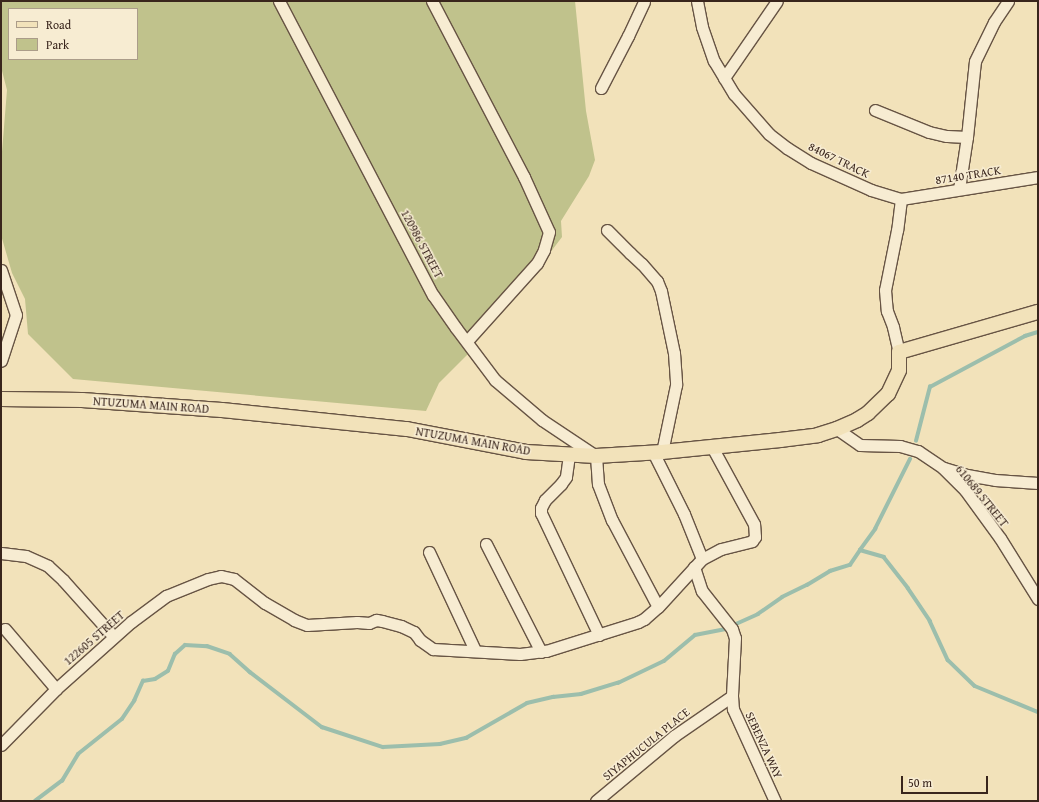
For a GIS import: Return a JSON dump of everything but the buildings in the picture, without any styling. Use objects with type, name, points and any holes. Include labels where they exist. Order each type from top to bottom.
[{"type":"main road","points":[[899,352],[1038,312]]},
{"type":"main road","name":"NTUZUMA MAIN ROAD","points":[[1,399],[82,400],[222,410],[407,429],[526,452],[596,456],[712,447],[818,434],[837,429],[868,413],[888,394],[899,370],[899,352]]},
{"type":"street","name":"120986 STREET","points":[[279,1],[433,295],[486,369],[507,391],[542,420],[596,456]]},
{"type":"street","points":[[432,1],[524,177],[549,232],[544,250],[537,263],[467,341]]},
{"type":"street","points":[[601,88],[644,1]]},
{"type":"street","name":"84067 TRACK","points":[[697,1],[708,44],[724,78],[734,94],[755,119],[787,148],[811,163],[871,190],[901,199]]},
{"type":"street","points":[[724,78],[777,1]]},
{"type":"street","points":[[959,189],[967,137],[975,61],[994,22],[1008,1]]},
{"type":"street","points":[[875,110],[929,132],[947,136],[967,137]]},
{"type":"street","name":"87140 TRACK","points":[[901,199],[1038,177]]},
{"type":"street","points":[[899,352],[893,327],[887,311],[885,290],[901,199]]},
{"type":"street","points":[[607,230],[642,264],[657,281],[661,291],[674,353],[676,385],[657,452],[702,559]]},
{"type":"street","points":[[1,270],[16,315],[1,361]]},
{"type":"street","name":"610689 STREET","points":[[837,429],[860,445],[900,446],[918,451],[943,468],[964,490],[1000,538],[1038,599]]},
{"type":"street","points":[[429,552],[475,650],[496,654],[541,652],[644,619],[658,607],[702,559],[721,549],[752,541],[755,537],[756,531],[754,524],[712,447]]},
{"type":"street","points":[[569,455],[566,476],[561,484],[545,500],[541,508],[541,513],[598,634]]},
{"type":"street","points":[[596,456],[598,484],[612,520],[658,607]]},
{"type":"street","points":[[943,468],[995,480],[1038,483]]},
{"type":"street","points":[[486,544],[541,652]]},
{"type":"street","points":[[1,553],[26,556],[48,566],[63,580],[114,637]]},
{"type":"street","name":"SEBENZA WAY","points":[[694,567],[702,591],[732,629],[735,638],[732,696],[733,710],[775,801]]},
{"type":"street","name":"122605 STREET","points":[[1,746],[56,689],[114,637],[166,596],[202,581],[221,576],[234,579],[265,603],[294,620],[307,625],[357,622],[369,623],[376,620],[401,626],[414,632],[420,640],[433,649],[475,650]]},
{"type":"street","points":[[5,630],[56,689]]},
{"type":"street","name":"SIYAPHUCULA PLACE","points":[[596,801],[674,736],[732,696]]},
{"type":"green space","points":[[1,1],[575,1],[586,111],[595,160],[589,176],[561,221],[562,237],[534,274],[486,326],[468,354],[439,383],[426,411],[73,379],[28,334],[25,299],[12,273],[1,235],[1,164],[7,90],[1,67]]},
{"type":"waterway","points":[[916,441],[930,387],[1025,336],[1038,332]]},
{"type":"waterway","points":[[860,550],[875,529],[910,459]]},
{"type":"waterway","points":[[736,624],[758,614],[782,597],[807,585],[830,571],[850,565],[860,550],[884,557],[908,588],[930,621],[948,660],[975,686],[1038,712]]},
{"type":"waterway","points":[[35,801],[62,781],[78,754],[122,719],[134,701],[143,681],[155,679],[168,671],[175,654],[185,645],[207,646],[230,654],[250,672],[322,727],[383,747],[440,744],[466,738],[527,703],[553,697],[581,694],[618,683],[664,661],[695,635],[725,629]]}]
